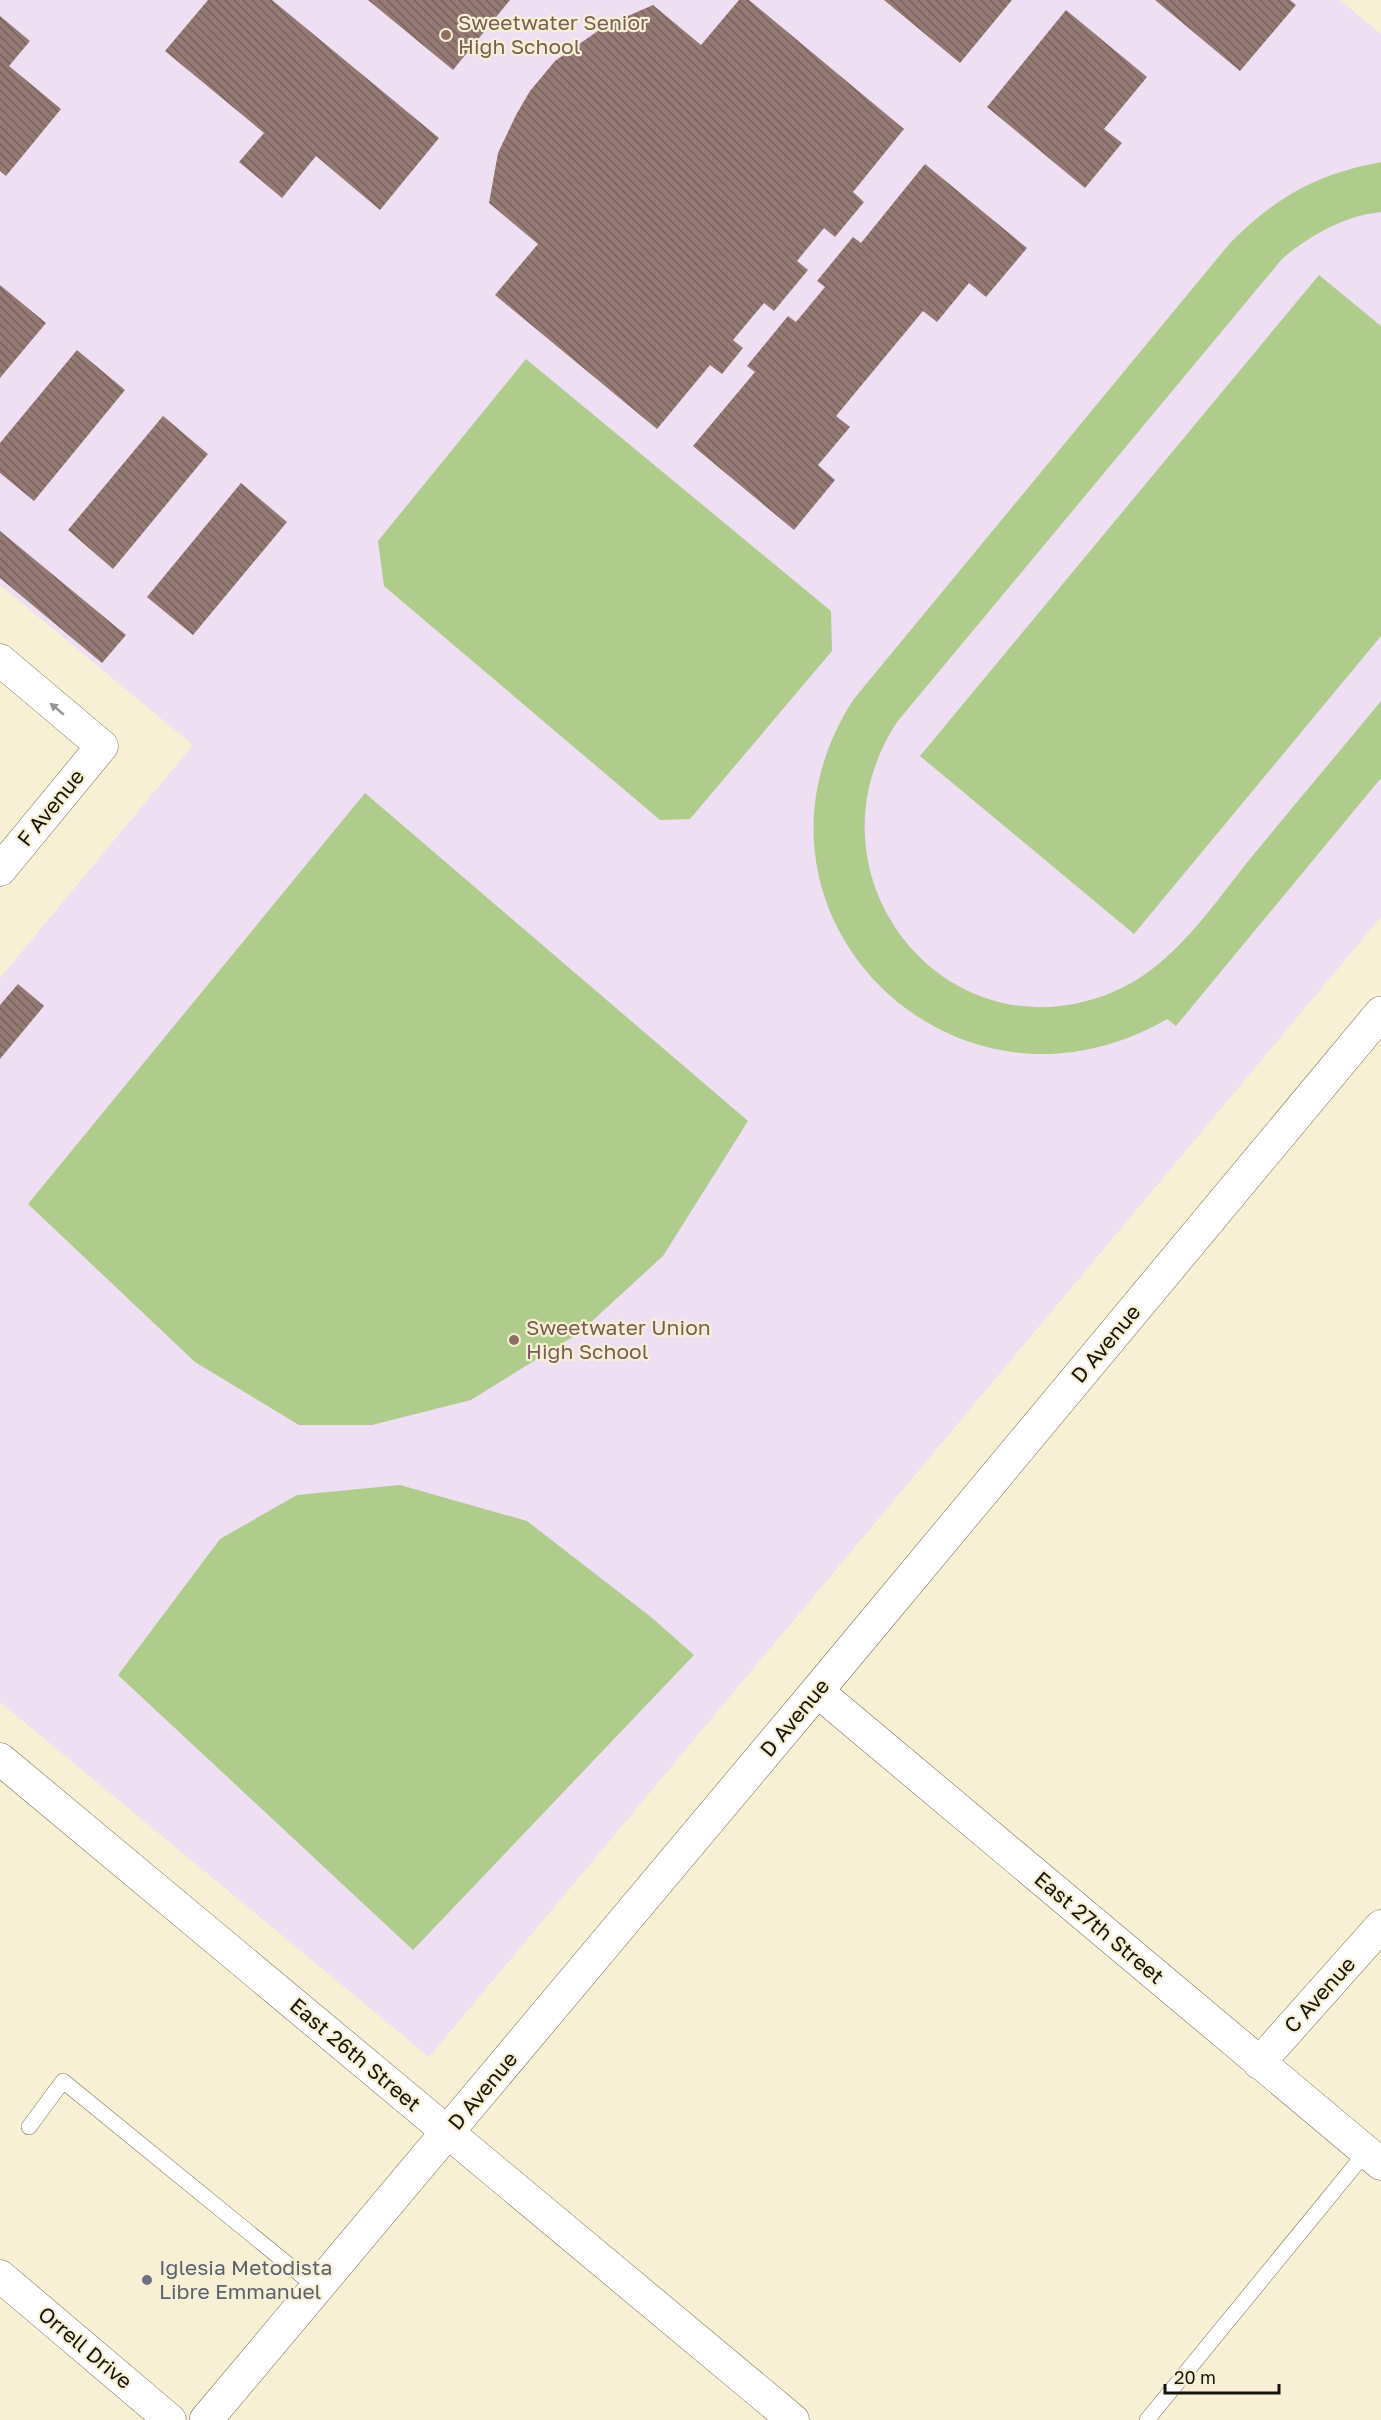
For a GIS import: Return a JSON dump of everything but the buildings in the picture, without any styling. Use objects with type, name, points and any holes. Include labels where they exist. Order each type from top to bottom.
[{"type":"street","name":"F Avenue","points":[[0,660],[102,746],[0,870]]},
{"type":"street","name":"D Avenue","points":[[206,2420],[1381,1013]]},
{"type":"street","name":"East 27th Street","points":[[817,1691],[1374,2158]]},
{"type":"street","name":"East 26th Street","points":[[0,1759],[793,2420]]},
{"type":"street","name":"C Avenue","points":[[1259,2063],[1381,1926]]},
{"type":"street","name":"Orrell Drive","points":[[0,2276],[170,2420]]},
{"type":"lane","points":[[29,2127],[63,2081],[317,2288]]},
{"type":"lane","points":[[1147,2420],[1374,2158]]},
{"type":"shaded area","name":"Sweetwater Union High School","points":[[0,0],[1340,0],[1381,34],[1381,917],[429,2057],[0,1702],[0,978],[193,745],[0,585]]},
{"type":"green space","points":[[1381,162],[1381,212],[1367,214],[1328,228],[1304,242],[1282,259],[897,722],[871,780],[865,839],[877,893],[905,941],[945,978],[995,1001],[1052,1007],[1113,992],[1135,981],[1174,950],[1208,913],[1381,701],[1381,778],[1176,1026],[1167,1019],[1086,1050],[1008,1051],[938,1028],[879,985],[837,926],[815,856],[819,779],[853,700],[1230,243],[1264,213],[1299,190],[1337,173]]},
{"type":"green space","points":[[1319,275],[1381,326],[1381,636],[1134,934],[920,756]]},
{"type":"green space","points":[[526,359],[831,611],[832,651],[690,819],[660,820],[384,586],[378,541]]},
{"type":"green space","points":[[365,793],[748,1121],[663,1256],[579,1333],[471,1400],[372,1425],[299,1425],[195,1362],[28,1204]]},
{"type":"green space","points":[[400,1485],[527,1521],[651,1617],[694,1655],[413,1950],[118,1675],[220,1539],[297,1495]]},
{"type":"place","name":"Sweetwater Senior High School","points":[[446,35]]},
{"type":"place","name":"Sweetwater Union High School","points":[[514,1340]]},
{"type":"place","name":"Iglesia Metodista Libre Emmanuel","points":[[147,2280]]}]
